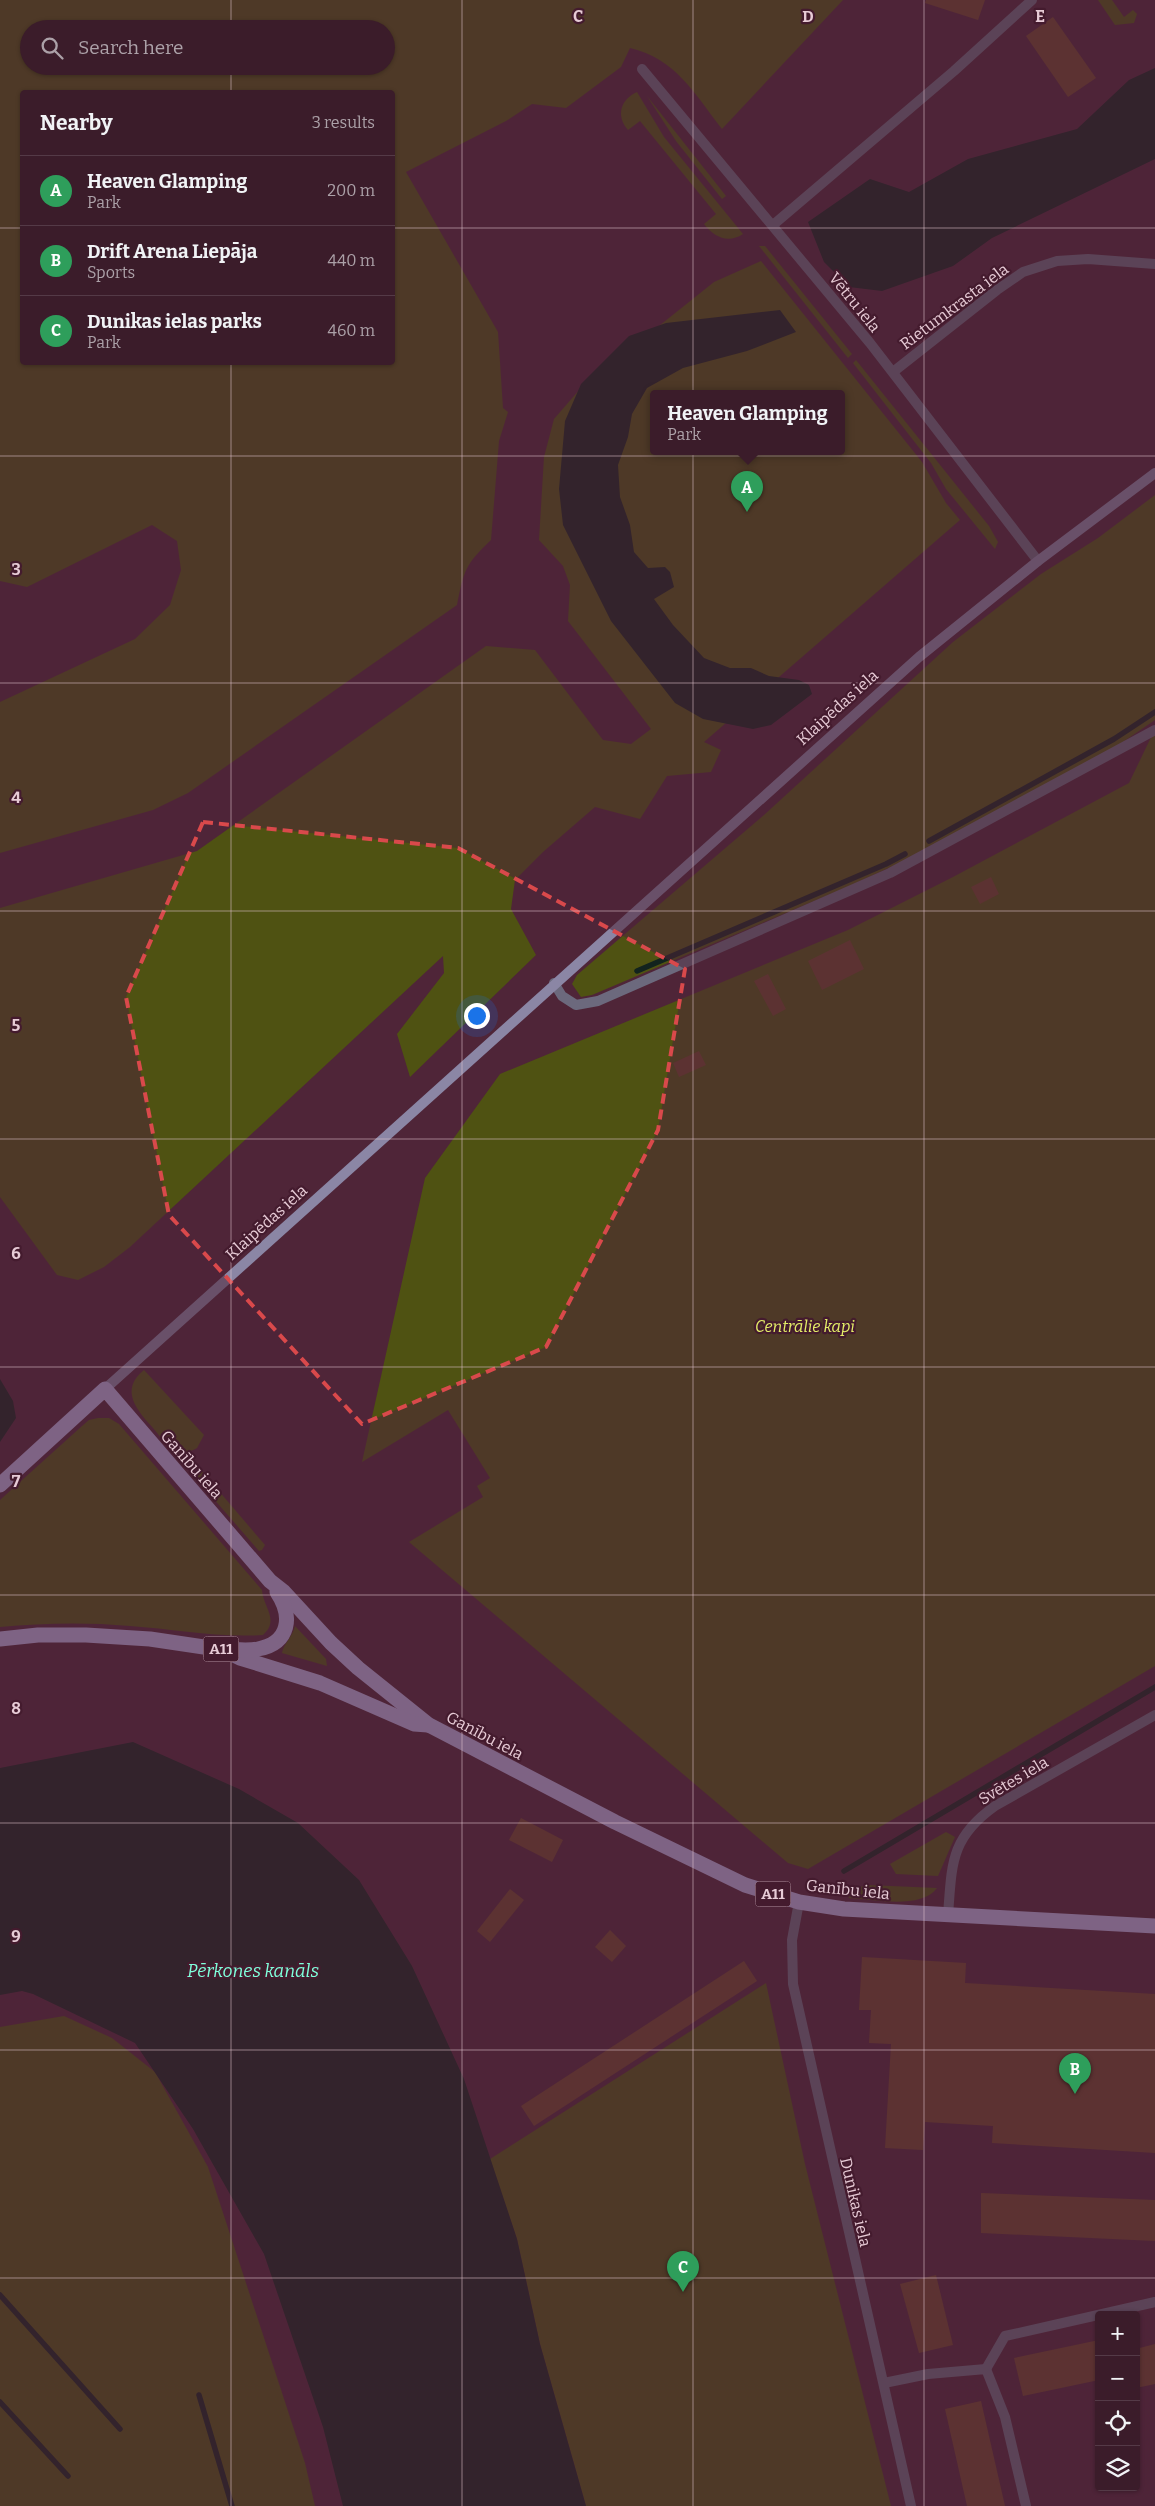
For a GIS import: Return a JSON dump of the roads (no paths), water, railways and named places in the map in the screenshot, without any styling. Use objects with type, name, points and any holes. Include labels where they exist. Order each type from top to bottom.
[{"type":"highway","name":"Klaipēdas iela","points":[[0,1485],[105,1389]]},
{"type":"highway","name":"Ganību iela","points":[[105,1389],[270,1580],[358,1668],[429,1725],[615,1822],[745,1885],[799,1902],[844,1908],[1155,1926]]},
{"type":"highway","points":[[224,1650],[259,1649],[281,1639],[288,1623],[284,1602],[270,1580]]},
{"type":"highway","name":"Ganību iela","points":[[0,1639],[38,1635],[86,1635],[150,1639],[224,1650],[240,1658],[320,1683],[414,1724],[429,1725]]},
{"type":"main road","name":"Klaipēdas iela","points":[[105,1389],[142,1358],[554,983],[919,657],[1038,561],[1155,473]]},
{"type":"street","points":[[773,225],[954,70],[1032,0]]},
{"type":"street","name":"Vētru iela","points":[[642,69],[893,372],[1038,561]]},
{"type":"street","name":"Rietumkrasta iela","points":[[893,372],[997,290],[1023,272],[1057,261],[1088,259],[1155,264]]},
{"type":"street","points":[[554,983],[562,996],[576,1005],[598,1001],[890,873],[1155,730]]},
{"type":"street","name":"Svētes iela","points":[[948,1915],[952,1863],[960,1842],[974,1821],[995,1806],[1155,1715]]},
{"type":"street","name":"Dunikas iela","points":[[799,1902],[792,1940],[793,1984],[911,2506]]},
{"type":"street","points":[[986,2369],[1005,2336],[1155,2302]]},
{"type":"street","points":[[884,2383],[928,2374],[986,2369]]},
{"type":"street","points":[[986,2369],[1004,2418],[1026,2506]]},
{"type":"water","points":[[1155,68],[1155,159],[992,238],[953,266],[882,291],[849,287],[824,262],[808,222],[870,179],[909,192],[968,159],[1077,129],[1129,80]]},
{"type":"water","points":[[780,310],[796,332],[747,351],[683,368],[647,388],[632,414],[628,437],[618,465],[620,497],[630,525],[634,552],[648,568],[665,567],[670,572],[674,587],[654,599],[673,625],[704,658],[730,668],[751,668],[769,676],[799,680],[809,685],[812,694],[771,725],[753,729],[703,719],[675,703],[611,621],[563,525],[559,489],[565,421],[581,384],[629,336],[666,323]]},
{"type":"water","points":[[0,1379],[13,1401],[16,1418],[0,1442]]},
{"type":"water","name":"Pērkones kanāls","points":[[133,1742],[239,1789],[298,1823],[359,1880],[412,1966],[464,2079],[517,2239],[540,2344],[586,2506],[343,2506],[323,2427],[264,2254],[193,2129],[135,2043],[33,1994],[22,1991],[0,1995],[0,1768]]},
{"type":"waterway","points":[[929,841],[1114,739],[1155,712]]},
{"type":"waterway","points":[[637,971],[886,864],[905,854]]},
{"type":"waterway","points":[[844,1871],[1155,1687]]},
{"type":"waterway","points":[[0,2295],[120,2429]]},
{"type":"waterway","points":[[199,2395],[232,2506]]},
{"type":"waterway","points":[[0,2402],[68,2476]]},
{"type":"place","name":"Heaven Glamping","points":[[747,512]]},
{"type":"place","name":"Drift Arena Liepāja","points":[[1075,2094]]},
{"type":"place","name":"Dunikas ielas parks","points":[[683,2292]]},
{"type":"park label","name":"Centrālie kapi","points":[[805,1326]]}]
